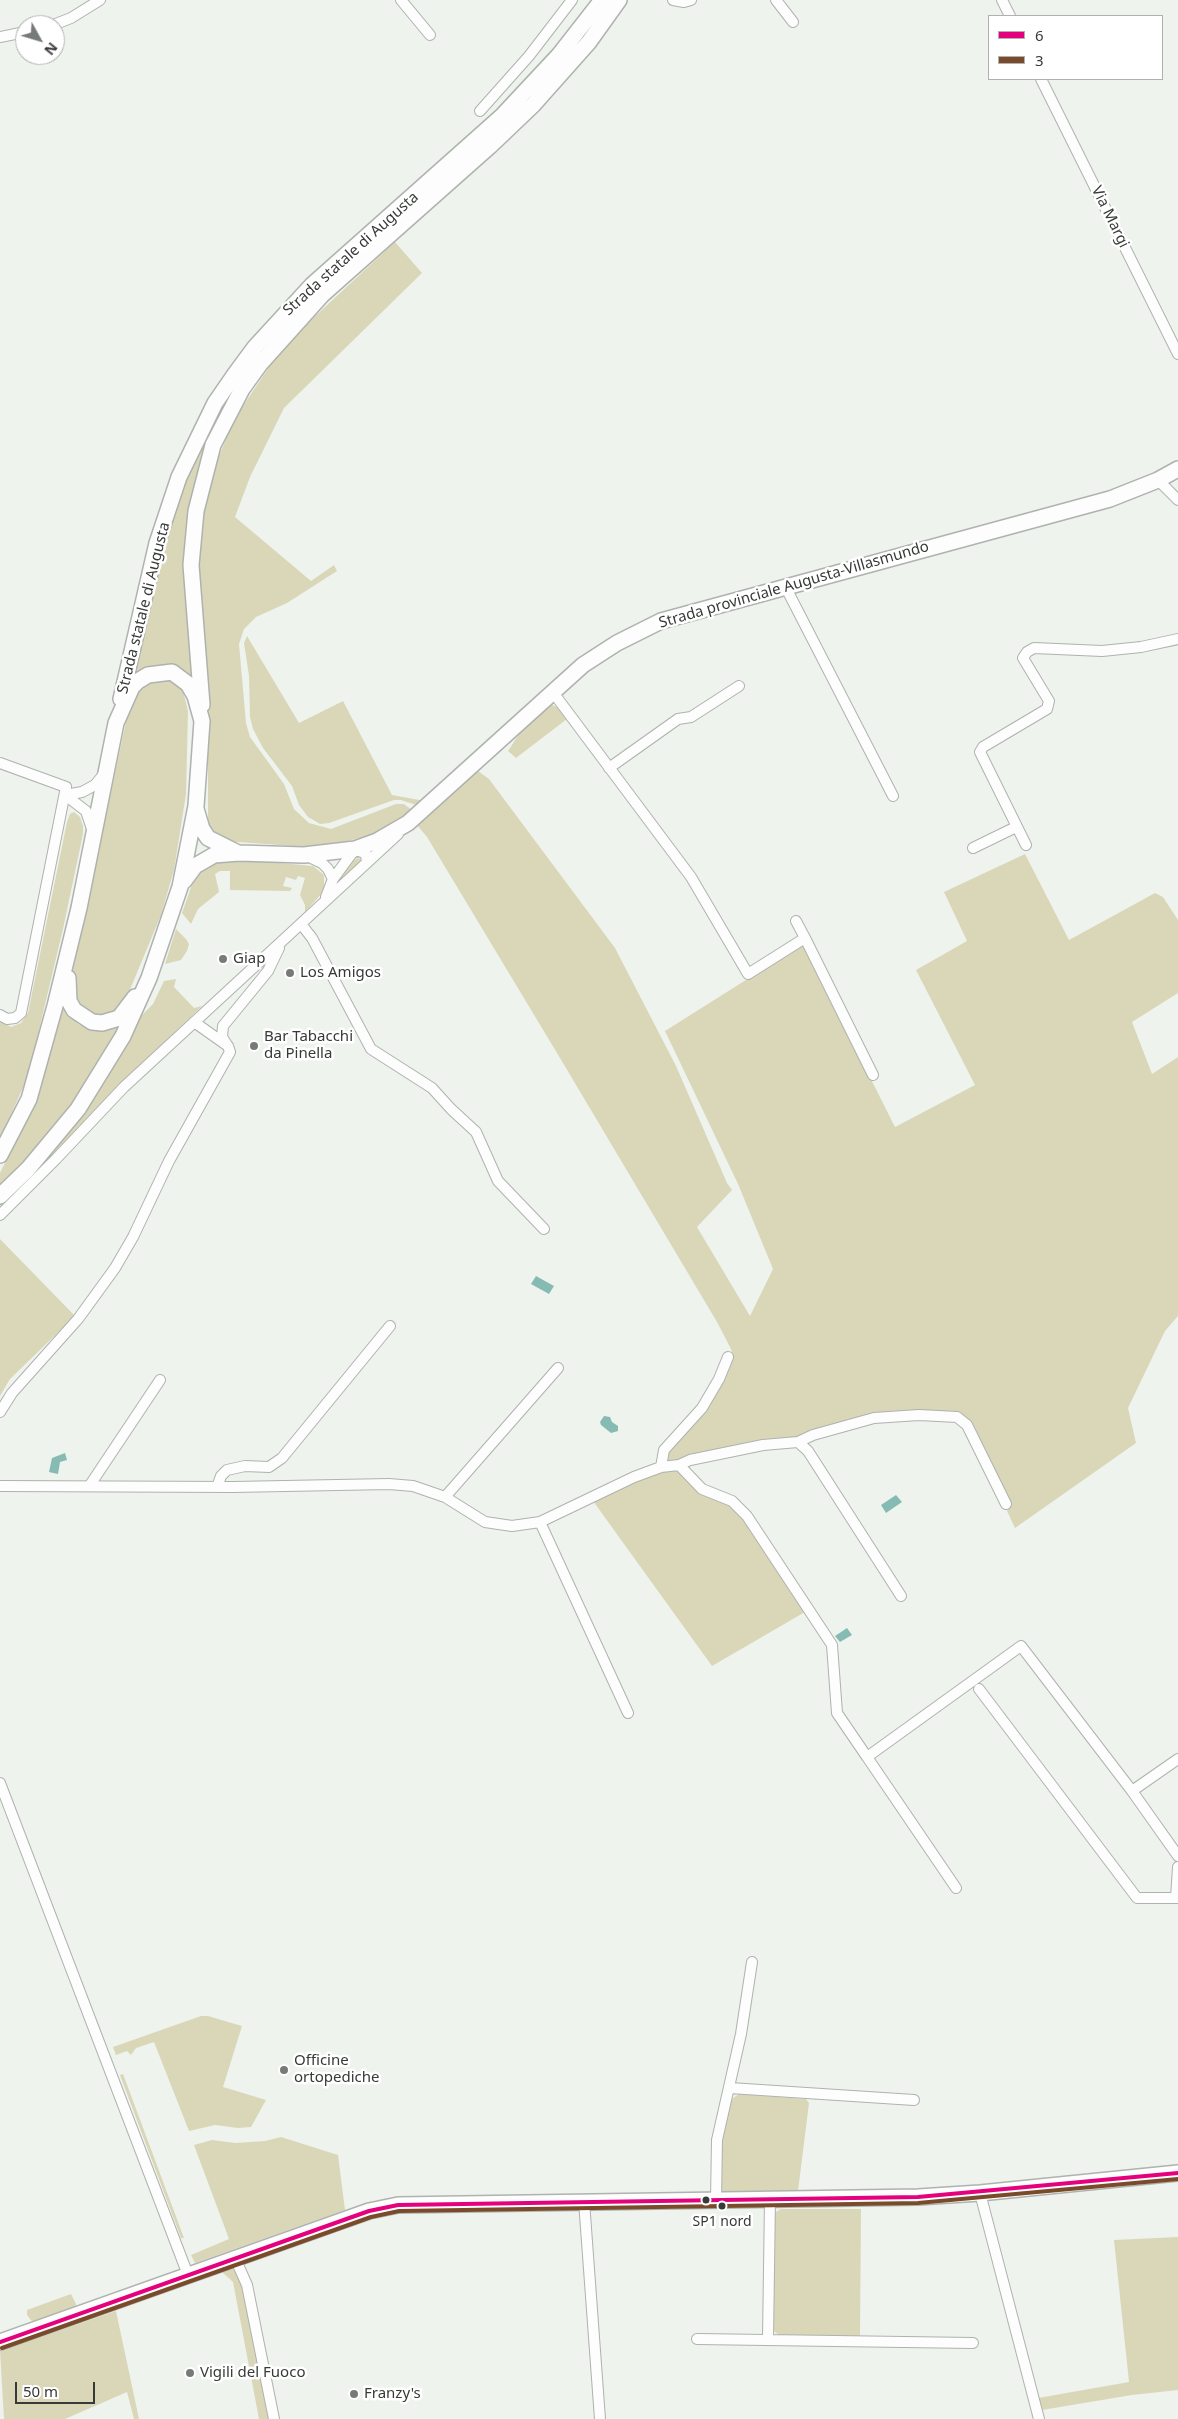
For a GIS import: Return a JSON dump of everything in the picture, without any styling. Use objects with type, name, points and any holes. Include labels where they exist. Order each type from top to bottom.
[{"type":"main road","name":"Strada statale di Augusta","points":[[116,723],[157,543],[180,477],[215,403],[234,374],[272,328],[312,286],[502,116],[559,55],[602,0]]},
{"type":"main road","name":"Strada statale di Augusta","points":[[202,721],[201,678],[191,565],[196,511],[213,445],[242,389],[260,364],[322,295],[533,105],[588,42],[619,0]]},
{"type":"main road","name":"Strada provinciale Augusta-Villasmundo","points":[[180,887],[195,866],[214,855],[239,853],[304,855],[355,849],[377,841],[408,823],[552,691],[590,661],[617,643],[661,621],[1110,499],[1158,480],[1178,469]]},
{"type":"main road","points":[[0,1155],[29,1099],[67,959],[116,723],[132,687],[148,675],[159,672],[172,672],[188,684],[195,696],[202,721],[196,806],[180,887],[149,978],[123,1036],[78,1109],[28,1169],[0,1196]]},
{"type":"main road","points":[[196,806],[202,829],[208,838],[239,853]]},
{"type":"main road","points":[[67,959],[69,1001],[74,1010],[92,1022],[102,1023],[119,1018],[149,978]]},
{"type":"main road","points":[[0,2342],[31,2333],[369,2211],[398,2205],[918,2197],[980,2193],[1178,2173]]},
{"type":"street","points":[[65,20],[100,0]]},
{"type":"street","points":[[400,0],[430,35]]},
{"type":"street","points":[[480,111],[529,56],[572,0]]},
{"type":"street","points":[[672,0],[684,2],[691,0]]},
{"type":"street","points":[[776,0],[793,22]]},
{"type":"street","points":[[1002,0],[1010,15]]},
{"type":"street","points":[[0,37],[15,34]]},
{"type":"street","name":"Via Margi","points":[[1041,80],[1178,354]]},
{"type":"street","points":[[1158,480],[1178,500]]},
{"type":"street","points":[[785,586],[893,796]]},
{"type":"street","points":[[1026,845],[980,752],[1047,709],[1049,700],[1023,658],[1027,652],[1034,648],[1122,649],[1178,639]]},
{"type":"street","points":[[609,768],[678,719],[691,717],[739,686]]},
{"type":"street","points":[[552,691],[690,877],[748,974],[805,938]]},
{"type":"street","points":[[0,764],[66,787],[22,1013],[15,1018],[7,1019],[0,1014]]},
{"type":"street","points":[[65,795],[82,792],[95,785],[106,771]]},
{"type":"street","points":[[65,795],[86,811],[94,832]]},
{"type":"street","points":[[0,1215],[124,1087],[367,864],[408,823]]},
{"type":"street","points":[[972,848],[1016,827]]},
{"type":"street","points":[[324,903],[333,879],[355,849],[366,854],[367,864]]},
{"type":"street","points":[[304,855],[322,863],[333,879]]},
{"type":"street","points":[[796,921],[872,1075]]},
{"type":"street","points":[[301,924],[312,938],[371,1049],[432,1088],[476,1132],[498,1181],[544,1229]]},
{"type":"street","points":[[0,1412],[12,1393],[78,1319],[130,1244],[169,1162],[230,1052],[222,1037],[222,1026],[268,971],[282,942]]},
{"type":"street","points":[[194,1022],[228,1046]]},
{"type":"street","points":[[217,1487],[221,1476],[227,1470],[245,1466],[269,1467],[282,1458],[390,1326]]},
{"type":"street","points":[[661,1467],[664,1450],[702,1408],[719,1379],[728,1357]]},
{"type":"street","points":[[445,1497],[558,1368]]},
{"type":"street","points":[[90,1485],[160,1380]]},
{"type":"street","points":[[0,1486],[217,1487],[389,1484],[413,1486],[445,1497],[485,1522],[512,1526],[540,1522],[661,1467],[763,1445],[798,1442],[813,1435],[874,1418],[919,1416],[957,1417],[967,1425],[1006,1504]]},
{"type":"street","points":[[798,1442],[808,1451],[901,1596]]},
{"type":"street","points":[[679,1464],[702,1489],[732,1502],[747,1516],[832,1646],[837,1713],[956,1888]]},
{"type":"street","points":[[540,1522],[628,1713]]},
{"type":"street","points":[[867,1758],[1021,1646],[1132,1791],[1178,1856]]},
{"type":"street","points":[[979,1689],[1137,1898],[1177,1898],[1178,1867]]},
{"type":"street","points":[[1132,1791],[1178,1759]]},
{"type":"street","points":[[0,1783],[188,2275]]},
{"type":"street","points":[[716,2199],[717,2140],[730,2088],[752,1962]]},
{"type":"street","points":[[730,2088],[914,2100]]},
{"type":"street","points":[[980,2193],[1039,2419]]},
{"type":"street","points":[[768,2338],[770,2199]]},
{"type":"street","points":[[584,2201],[600,2419]]},
{"type":"street","points":[[235,2258],[247,2285],[274,2419]]},
{"type":"street","points":[[697,2339],[768,2338],[973,2343]]},
{"type":"shaded area","points":[[395,242],[422,273],[284,408],[250,477],[235,517],[311,581],[334,565],[337,571],[287,603],[256,617],[244,629],[239,644],[246,723],[250,737],[284,784],[294,809],[309,823],[331,829],[396,804],[404,804],[413,811],[380,832],[331,846],[307,847],[224,841],[210,830],[208,823],[208,677],[198,560],[205,497],[211,475],[235,418],[273,361],[298,332]]},
{"type":"shaded area","points":[[249,365],[193,496],[194,677],[168,666],[159,665],[146,667],[132,676],[153,574],[191,467],[212,424]]},
{"type":"shaded area","points":[[247,636],[299,723],[343,701],[392,795],[425,801],[416,805],[401,800],[394,800],[329,823],[320,824],[308,817],[299,805],[292,786],[263,748],[253,729],[250,717],[249,676],[244,643]]},
{"type":"shaded area","points":[[160,677],[173,681],[182,687],[188,711],[186,794],[174,870],[161,915],[124,1004],[110,1015],[95,1018],[78,1007],[72,985],[73,970],[130,703],[136,689]]},
{"type":"shaded area","points":[[550,704],[559,708],[567,719],[516,758],[508,751],[521,731]]},
{"type":"shaded area","points":[[478,771],[489,779],[615,948],[676,1066],[727,1183],[732,1190],[697,1227],[750,1316],[773,1269],[738,1184],[665,1031],[803,944],[895,1127],[975,1085],[916,970],[967,941],[944,892],[1025,854],[1069,940],[1155,893],[1163,897],[1178,920],[1178,993],[1132,1022],[1152,1074],[1178,1057],[1178,1316],[1165,1331],[1128,1408],[1136,1443],[1015,1528],[1007,1511],[1012,1505],[973,1424],[959,1413],[908,1410],[876,1413],[791,1438],[666,1462],[667,1451],[698,1418],[732,1354],[731,1349],[717,1322],[560,1058],[427,837],[417,825]]},
{"type":"shaded area","points":[[74,812],[80,817],[83,834],[63,929],[28,1076],[0,1139],[0,1021],[11,1027],[21,1023],[28,1013],[67,822],[70,814]]},
{"type":"shaded area","points":[[359,858],[363,860],[340,884],[337,883],[336,881],[351,860]]},
{"type":"shaded area","points":[[259,861],[313,866],[324,875],[324,891],[305,912],[305,905],[300,895],[305,878],[298,876],[296,880],[286,877],[283,886],[292,888],[290,891],[230,890],[230,871],[220,871],[215,874],[219,892],[198,909],[191,924],[182,913],[196,873],[213,862]]},
{"type":"shaded area","points":[[176,929],[189,944],[187,951],[181,960],[165,964]]},
{"type":"shaded area","points":[[176,979],[174,987],[194,1008],[202,1006],[114,1090],[0,1211],[0,1206],[53,1151],[105,1082],[141,1016],[153,1004],[164,981]]},
{"type":"shaded area","points":[[60,1008],[66,1010],[78,1024],[87,1028],[98,1030],[117,1026],[119,1031],[85,1088],[47,1138],[0,1188],[0,1173],[23,1125]]},
{"type":"shaded area","points":[[0,1239],[75,1316],[10,1379],[0,1396]]},
{"type":"shaded area","points":[[671,1470],[679,1472],[739,1512],[805,1612],[712,1666],[593,1501],[639,1480]]},
{"type":"shaded area","points":[[201,2016],[208,2016],[242,2026],[223,2087],[266,2100],[251,2127],[238,2128],[215,2125],[189,2131],[154,2042],[136,2048],[131,2055],[127,2051],[116,2055],[113,2047]]},
{"type":"shaded area","points":[[123,2074],[184,2238],[181,2238],[120,2075]]},
{"type":"shaded area","points":[[739,2094],[806,2099],[809,2103],[798,2191],[722,2192],[719,2190],[720,2148],[729,2107],[733,2098]]},
{"type":"shaded area","points":[[281,2137],[338,2155],[345,2210],[195,2263],[191,2255],[229,2239],[194,2145],[212,2140],[235,2143],[265,2141]]},
{"type":"shaded area","points":[[781,2209],[861,2209],[860,2336],[779,2335],[772,2330],[774,2213]]},
{"type":"shaded area","points":[[1178,2237],[1178,2390],[1132,2395],[1042,2410],[1038,2398],[1129,2382],[1114,2240]]},
{"type":"shaded area","points":[[233,2269],[243,2283],[269,2419],[259,2419],[233,2282],[222,2272]]},
{"type":"shaded area","points":[[71,2294],[76,2304],[75,2309],[34,2324],[27,2315],[27,2310]]},
{"type":"shaded area","points":[[116,2311],[139,2419],[134,2419],[127,2392],[65,2419],[4,2419],[0,2351]]},
{"type":"water","points":[[536,1276],[554,1286],[549,1294],[531,1284]]},
{"type":"water","points":[[604,1416],[610,1417],[612,1422],[618,1426],[618,1431],[611,1433],[601,1425],[600,1422]]},
{"type":"water","points":[[65,1453],[67,1460],[60,1462],[58,1474],[49,1472],[52,1458]]},
{"type":"water","points":[[896,1495],[902,1502],[886,1513],[881,1505]]},
{"type":"water","points":[[847,1628],[852,1635],[840,1642],[835,1636]]},
{"type":"transit line","name":"6","points":[[0,2342],[369,2211],[398,2205],[918,2197],[1178,2173]]},
{"type":"transit line","name":"3","points":[[2,2348],[371,2217],[399,2211],[918,2203],[1178,2179]]},
{"type":"place","name":"Giap","points":[[223,959]]},
{"type":"place","name":"Los Amigos","points":[[290,973]]},
{"type":"place","name":"Bar Tabacchi da Pinella","points":[[254,1046]]},
{"type":"place","name":"Officine ortopediche","points":[[284,2070]]},
{"type":"place","name":"SP1 nord","points":[[722,2206]]},
{"type":"place","name":"Vigili del Fuoco","points":[[190,2373]]},
{"type":"place","name":"Franzy's","points":[[354,2394]]}]
